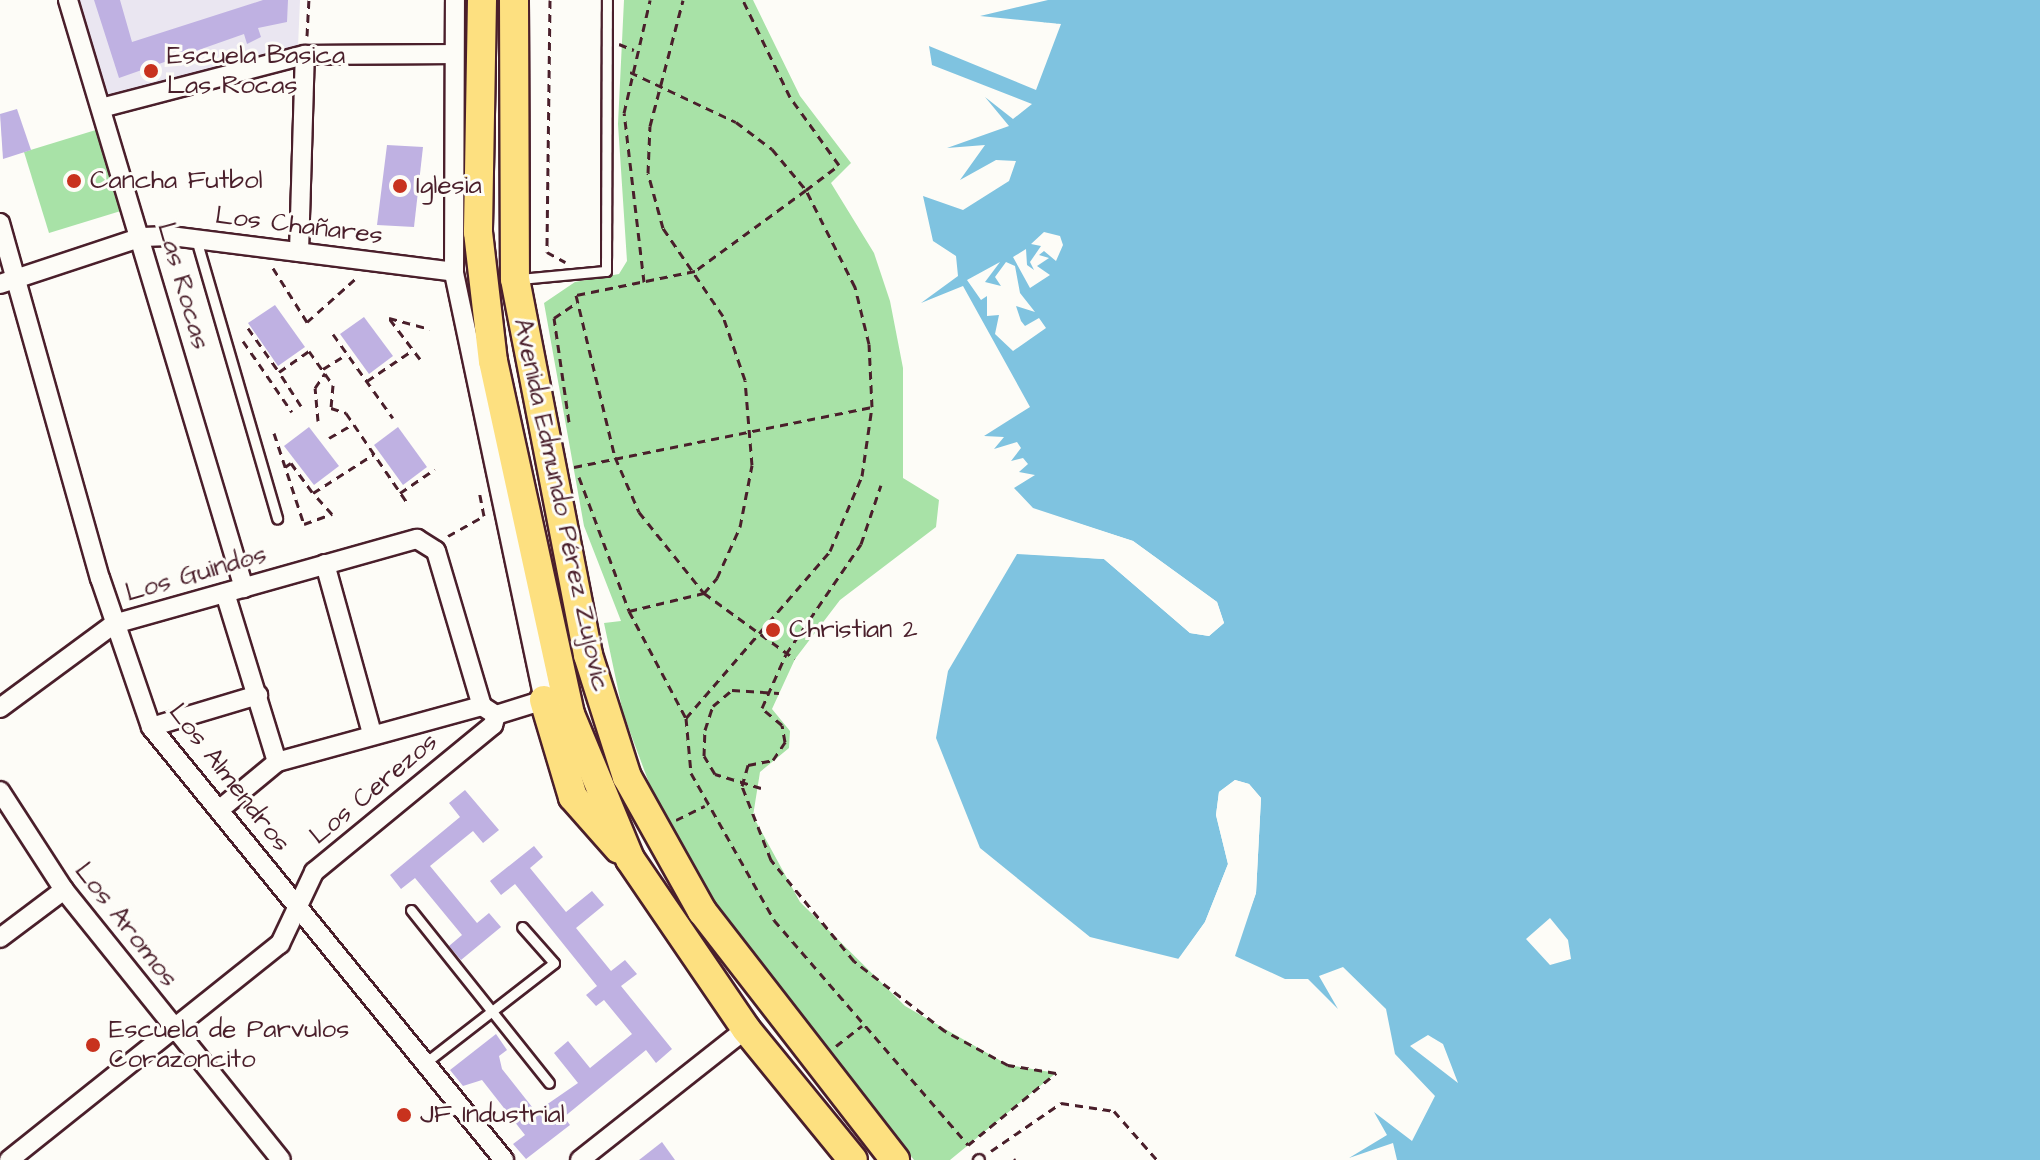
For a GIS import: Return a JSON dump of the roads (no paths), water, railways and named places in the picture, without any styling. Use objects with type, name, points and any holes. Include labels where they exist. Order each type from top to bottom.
[{"type":"highway","name":"Avenida Edmundo Pérez Zujovic","points":[[482,0],[478,173],[496,376],[570,714],[630,859],[746,1029],[853,1160]]},
{"type":"highway","name":"Avenida Edmundo Pérez Zujovic","points":[[514,0],[524,278],[534,398],[588,655],[627,777],[702,911],[889,1158]]},
{"type":"highway","points":[[478,173],[489,193],[495,264],[524,278]]},
{"type":"highway","points":[[544,700],[573,797],[630,859]]},
{"type":"street","name":"Las Rocas","points":[[68,0],[142,237],[244,588]]},
{"type":"street","points":[[455,0],[454,272],[544,700]]},
{"type":"street","points":[[101,108],[305,55],[453,54]]},
{"type":"street","points":[[299,252],[305,55]]},
{"type":"street","name":"Los Almendros","points":[[0,223],[9,281],[114,624],[151,727],[504,1160]]},
{"type":"street","name":"Los Chañares","points":[[9,281],[142,237],[196,239],[454,272]]},
{"type":"street","name":"Los Guindos","points":[[0,708],[114,624],[417,539],[429,543],[489,710]]},
{"type":"street","points":[[325,564],[372,733]]},
{"type":"street","name":"Los Almendros","points":[[225,593],[277,762]]},
{"type":"street","points":[[151,727],[258,695]]},
{"type":"street","name":"Los Cerezos","points":[[219,810],[277,762],[372,733],[544,700]]},
{"type":"street","name":"Los Cerezos","points":[[9,1160],[173,1026],[280,944],[314,872],[493,725],[489,710]]},
{"type":"street","name":"Los Aromos","points":[[0,791],[64,890],[281,1160]]},
{"type":"street","points":[[0,938],[64,890]]},
{"type":"street","points":[[580,1160],[746,1029]]},
{"type":"lane","points":[[524,278],[606,271],[607,0]]},
{"type":"lane","points":[[196,239],[277,518]]},
{"type":"lane","points":[[411,910],[549,1083]]},
{"type":"lane","points":[[425,1063],[554,963],[522,927]]},
{"type":"water","points":[[1048,0],[2040,0],[2040,1160],[1397,1160],[1393,1143],[1349,1158],[1387,1135],[1374,1112],[1412,1141],[1435,1096],[1395,1054],[1386,1009],[1343,967],[1319,976],[1338,1009],[1308,979],[1285,979],[1235,956],[1256,893],[1261,798],[1249,784],[1235,780],[1219,792],[1216,815],[1228,864],[1205,922],[1179,959],[1090,937],[980,848],[936,738],[948,671],[1017,554],[1104,559],[1190,633],[1209,636],[1224,623],[1217,602],[1133,541],[1033,508],[1014,488],[1035,475],[1019,472],[1028,464],[1023,458],[1011,461],[1021,448],[1017,442],[994,449],[1004,437],[984,436],[1030,407],[963,286],[921,303],[958,276],[956,256],[933,241],[923,196],[963,210],[1009,181],[1016,161],[996,160],[960,180],[985,145],[947,148],[1009,126],[985,97],[1013,119],[1032,104],[932,65],[929,46],[1036,90],[1061,24],[980,16]],"holes":[[[1044,232],[1060,236],[1063,245],[1056,261],[1044,251],[1039,255],[1049,258],[1037,266],[1050,275],[1030,288],[1013,257],[1026,249],[1027,265],[1034,270],[1030,262],[1041,246],[1031,244]],[[1000,262],[985,282],[1001,286],[995,277],[1006,262],[1015,266],[1020,293],[1035,312],[1016,306],[1021,321],[1025,326],[1039,318],[1046,328],[1013,351],[995,334],[999,315],[987,316],[987,296],[981,300],[967,280]],[[1550,918],[1568,940],[1571,959],[1550,965],[1526,939]],[[1428,1035],[1443,1044],[1458,1083],[1410,1046]]]},
{"type":"place","name":"Escuela Basica Las Rocas","points":[[151,71]]},
{"type":"place","name":"Cancha Futbol","points":[[74,181]]},
{"type":"place","name":"Iglesia","points":[[400,186]]},
{"type":"place","name":"Christian 2","points":[[773,630]]},
{"type":"place","name":"Escuela de Parvulos Corazoncito","points":[[93,1045]]},
{"type":"place","name":"JF Industrial","points":[[404,1115]]}]
